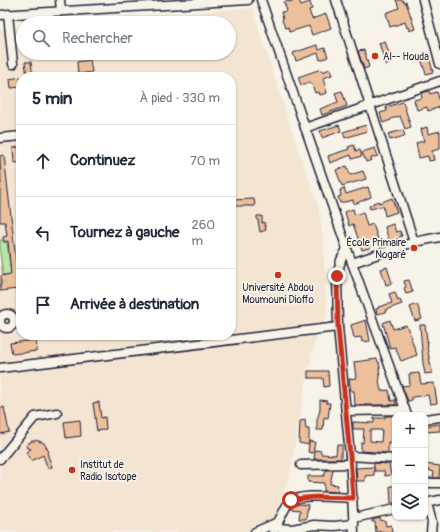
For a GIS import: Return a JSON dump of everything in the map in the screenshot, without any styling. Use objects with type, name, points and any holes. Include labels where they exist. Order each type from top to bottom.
[{"type":"street","points":[[60,0],[61,11]]},
{"type":"street","points":[[13,64],[4,14],[248,0]]},
{"type":"street","points":[[261,0],[347,249],[406,412]]},
{"type":"street","points":[[336,0],[414,242]]},
{"type":"street","points":[[423,0],[440,64]]},
{"type":"street","points":[[305,128],[440,81]]},
{"type":"street","points":[[0,138],[16,136]]},
{"type":"street","points":[[352,263],[414,242],[440,236]]},
{"type":"street","points":[[347,249],[341,260],[337,276],[338,327],[350,460],[354,525]]},
{"type":"street","points":[[236,339],[338,327]]},
{"type":"street","points":[[0,368],[231,340]]},
{"type":"street","points":[[346,411],[392,413]]},
{"type":"street","points":[[0,459],[35,417],[57,414]]},
{"type":"street","points":[[428,419],[440,417]]},
{"type":"street","points":[[301,465],[331,465],[350,460],[392,460]]},
{"type":"street","points":[[428,483],[440,483]]},
{"type":"street","points":[[275,527],[291,500],[315,496],[353,498]]},
{"type":"street","points":[[428,503],[440,500]]},
{"type":"street","points":[[428,509],[432,522],[431,532]]},
{"type":"street","points":[[256,532],[275,527],[292,529],[314,525],[354,525],[392,510]]},
{"type":"shaded area","name":"Université Abdou Moumouni Dioffo","points":[[252,8],[296,144],[318,204],[323,238],[327,312],[325,321],[317,334],[308,370],[290,474],[270,532],[0,532],[0,29],[16,27],[16,60],[236,60],[236,16],[131,16]]},
{"type":"green space","points":[[0,240],[7,242],[11,274],[3,275]]},
{"type":"building","points":[[299,0],[301,5],[310,2],[312,9],[309,10],[312,19],[326,14],[331,28],[312,35],[309,26],[289,32],[288,27],[285,28],[281,12],[287,11],[284,2]]},
{"type":"building","points":[[396,0],[403,0],[404,3],[406,2],[415,29],[409,31],[405,22],[390,27],[386,13],[399,8]]},
{"type":"building","points":[[385,41],[392,63],[386,65],[379,43]]},
{"type":"building","points":[[317,45],[319,50],[325,48],[328,57],[320,60],[318,53],[296,61],[293,53]]},
{"type":"building","points":[[364,50],[369,67],[364,69],[358,51]]},
{"type":"building","points":[[428,53],[433,72],[426,74],[420,56]]},
{"type":"building","points":[[90,60],[92,72],[78,72],[77,62]]},
{"type":"building","points":[[25,62],[31,62],[32,72],[26,72]]},
{"type":"building","points":[[321,69],[322,72],[330,69],[332,75],[323,78],[327,93],[320,95],[319,92],[315,93],[311,82],[301,85],[298,77]]},
{"type":"building","points":[[16,78],[16,88],[11,88],[10,79]]},
{"type":"building","points":[[342,91],[347,106],[322,115],[320,109],[338,102],[335,93]]},
{"type":"building","points":[[429,91],[430,94],[437,92],[440,107],[428,111],[427,107],[417,110],[414,100],[422,98],[421,93]]},
{"type":"building","points":[[403,102],[411,127],[405,129],[400,116],[383,123],[380,113],[387,111],[386,107]]},
{"type":"building","points":[[339,125],[341,131],[322,138],[320,131]]},
{"type":"building","points":[[366,125],[367,131],[345,138],[343,132]]},
{"type":"building","points":[[427,127],[428,134],[440,131],[440,149],[432,151],[434,160],[429,161],[428,156],[419,158],[416,143],[424,141],[421,129]]},
{"type":"building","points":[[403,130],[405,136],[390,140],[388,134]]},
{"type":"building","points":[[354,145],[356,151],[360,150],[362,156],[352,159],[351,155],[330,163],[328,156],[349,149],[348,147]]},
{"type":"building","points":[[13,148],[16,148],[16,163],[14,163]]},
{"type":"building","points":[[375,148],[378,156],[371,158],[372,160],[366,162],[362,152]]},
{"type":"building","points":[[4,155],[16,261],[16,289],[0,291],[1,276],[11,274],[8,241],[4,242],[3,237],[7,236],[5,222],[0,222],[0,156]]},
{"type":"building","points":[[347,166],[350,175],[363,171],[366,179],[342,186],[336,170]]},
{"type":"building","points":[[368,187],[371,197],[354,204],[353,200],[340,203],[338,197],[341,196],[340,190],[344,188],[346,194]]},
{"type":"building","points":[[392,198],[397,212],[385,216],[383,206],[370,209],[369,206],[373,205],[373,203],[379,201],[379,203]]},
{"type":"building","points":[[254,199],[255,206],[236,206],[236,200]]},
{"type":"building","points":[[353,209],[355,215],[363,212],[367,226],[373,224],[378,239],[369,242],[370,248],[362,250],[353,224],[349,226],[345,212]]},
{"type":"building","points":[[257,216],[262,216],[262,223],[264,222],[266,230],[260,232]]},
{"type":"building","points":[[393,224],[396,232],[400,231],[402,236],[389,241],[385,227]]},
{"type":"building","points":[[387,267],[392,283],[386,285],[381,269]]},
{"type":"building","points":[[409,280],[413,292],[406,294],[404,281]]},
{"type":"building","points":[[395,292],[398,301],[400,300],[402,304],[385,310],[386,312],[377,314],[376,309],[379,308],[378,307],[392,303],[389,294]]},
{"type":"building","points":[[417,304],[422,319],[415,321],[410,307]]},
{"type":"building","points":[[366,320],[370,341],[362,342],[361,337],[354,338],[351,325]]},
{"type":"building","points":[[390,320],[393,329],[406,325],[417,355],[401,361],[395,347],[390,348],[383,323]]},
{"type":"building","points":[[420,325],[425,325],[432,373],[425,374]]},
{"type":"building","points":[[36,340],[37,351],[12,354],[10,343]]},
{"type":"building","points":[[377,359],[380,368],[379,380],[381,391],[389,390],[391,401],[395,400],[396,405],[355,405],[354,391],[351,391],[349,379],[356,378],[354,362]]},
{"type":"building","points":[[308,371],[328,371],[329,386],[324,387],[323,378],[308,378]]},
{"type":"building","points":[[419,373],[421,384],[434,383],[437,403],[430,404],[428,395],[412,397],[412,400],[408,401],[402,386],[410,385],[409,374]]},
{"type":"building","points":[[320,400],[330,403],[328,418],[324,417],[323,430],[317,430],[317,420],[320,410]]},
{"type":"building","points":[[99,402],[101,418],[105,417],[106,429],[97,431],[93,403]]},
{"type":"building","points":[[4,407],[9,432],[0,434],[0,408]]},
{"type":"building","points":[[385,416],[392,416],[392,443],[388,442],[388,453],[361,451],[361,442],[363,443],[364,429],[353,429],[353,422],[374,423],[374,418],[385,418]],"holes":[[[370,430],[382,430],[381,442],[370,441]]]},
{"type":"building","points":[[80,420],[81,436],[66,438],[64,422]]},
{"type":"building","points":[[305,420],[306,429],[309,429],[309,441],[315,442],[313,453],[308,452],[309,445],[299,443],[300,421]]},
{"type":"building","points":[[440,424],[440,431],[428,432],[428,426]]},
{"type":"building","points":[[36,440],[44,443],[49,452],[47,453],[52,467],[48,469],[43,455],[31,461],[26,452],[31,449],[26,447],[28,443]]},
{"type":"building","points":[[337,445],[342,445],[341,459],[314,459],[315,450],[321,451],[321,454],[336,455]]},
{"type":"building","points":[[374,463],[389,464],[391,475],[385,476],[384,471],[374,471]]},
{"type":"building","points":[[428,464],[440,466],[439,478],[433,478],[434,472],[428,470]]},
{"type":"building","points":[[374,467],[374,475],[365,476],[365,481],[357,481],[356,468]]},
{"type":"building","points":[[326,470],[333,470],[330,484],[338,485],[337,492],[324,491],[324,483],[308,482],[308,476],[324,476]]},
{"type":"building","points":[[390,486],[392,486],[392,503]]},
{"type":"building","points":[[299,504],[308,505],[306,519],[299,519],[300,510],[291,509]]},
{"type":"building","points":[[380,518],[380,520],[385,521],[386,526],[391,525],[392,532],[376,532],[375,522],[372,522],[372,520]]},
{"type":"place","name":"Al-- Houda","points":[[375,56]]},
{"type":"place","name":"École Primaire Nogaré","points":[[414,248]]},
{"type":"place","name":"Université Abdou Moumouni Dioffo","points":[[278,275]]},
{"type":"place","name":"Institut de Radio Isotope","points":[[72,470]]},
{"type":"route","points":[[291,500],[315,496],[353,498],[338,327],[337,276]]}]
